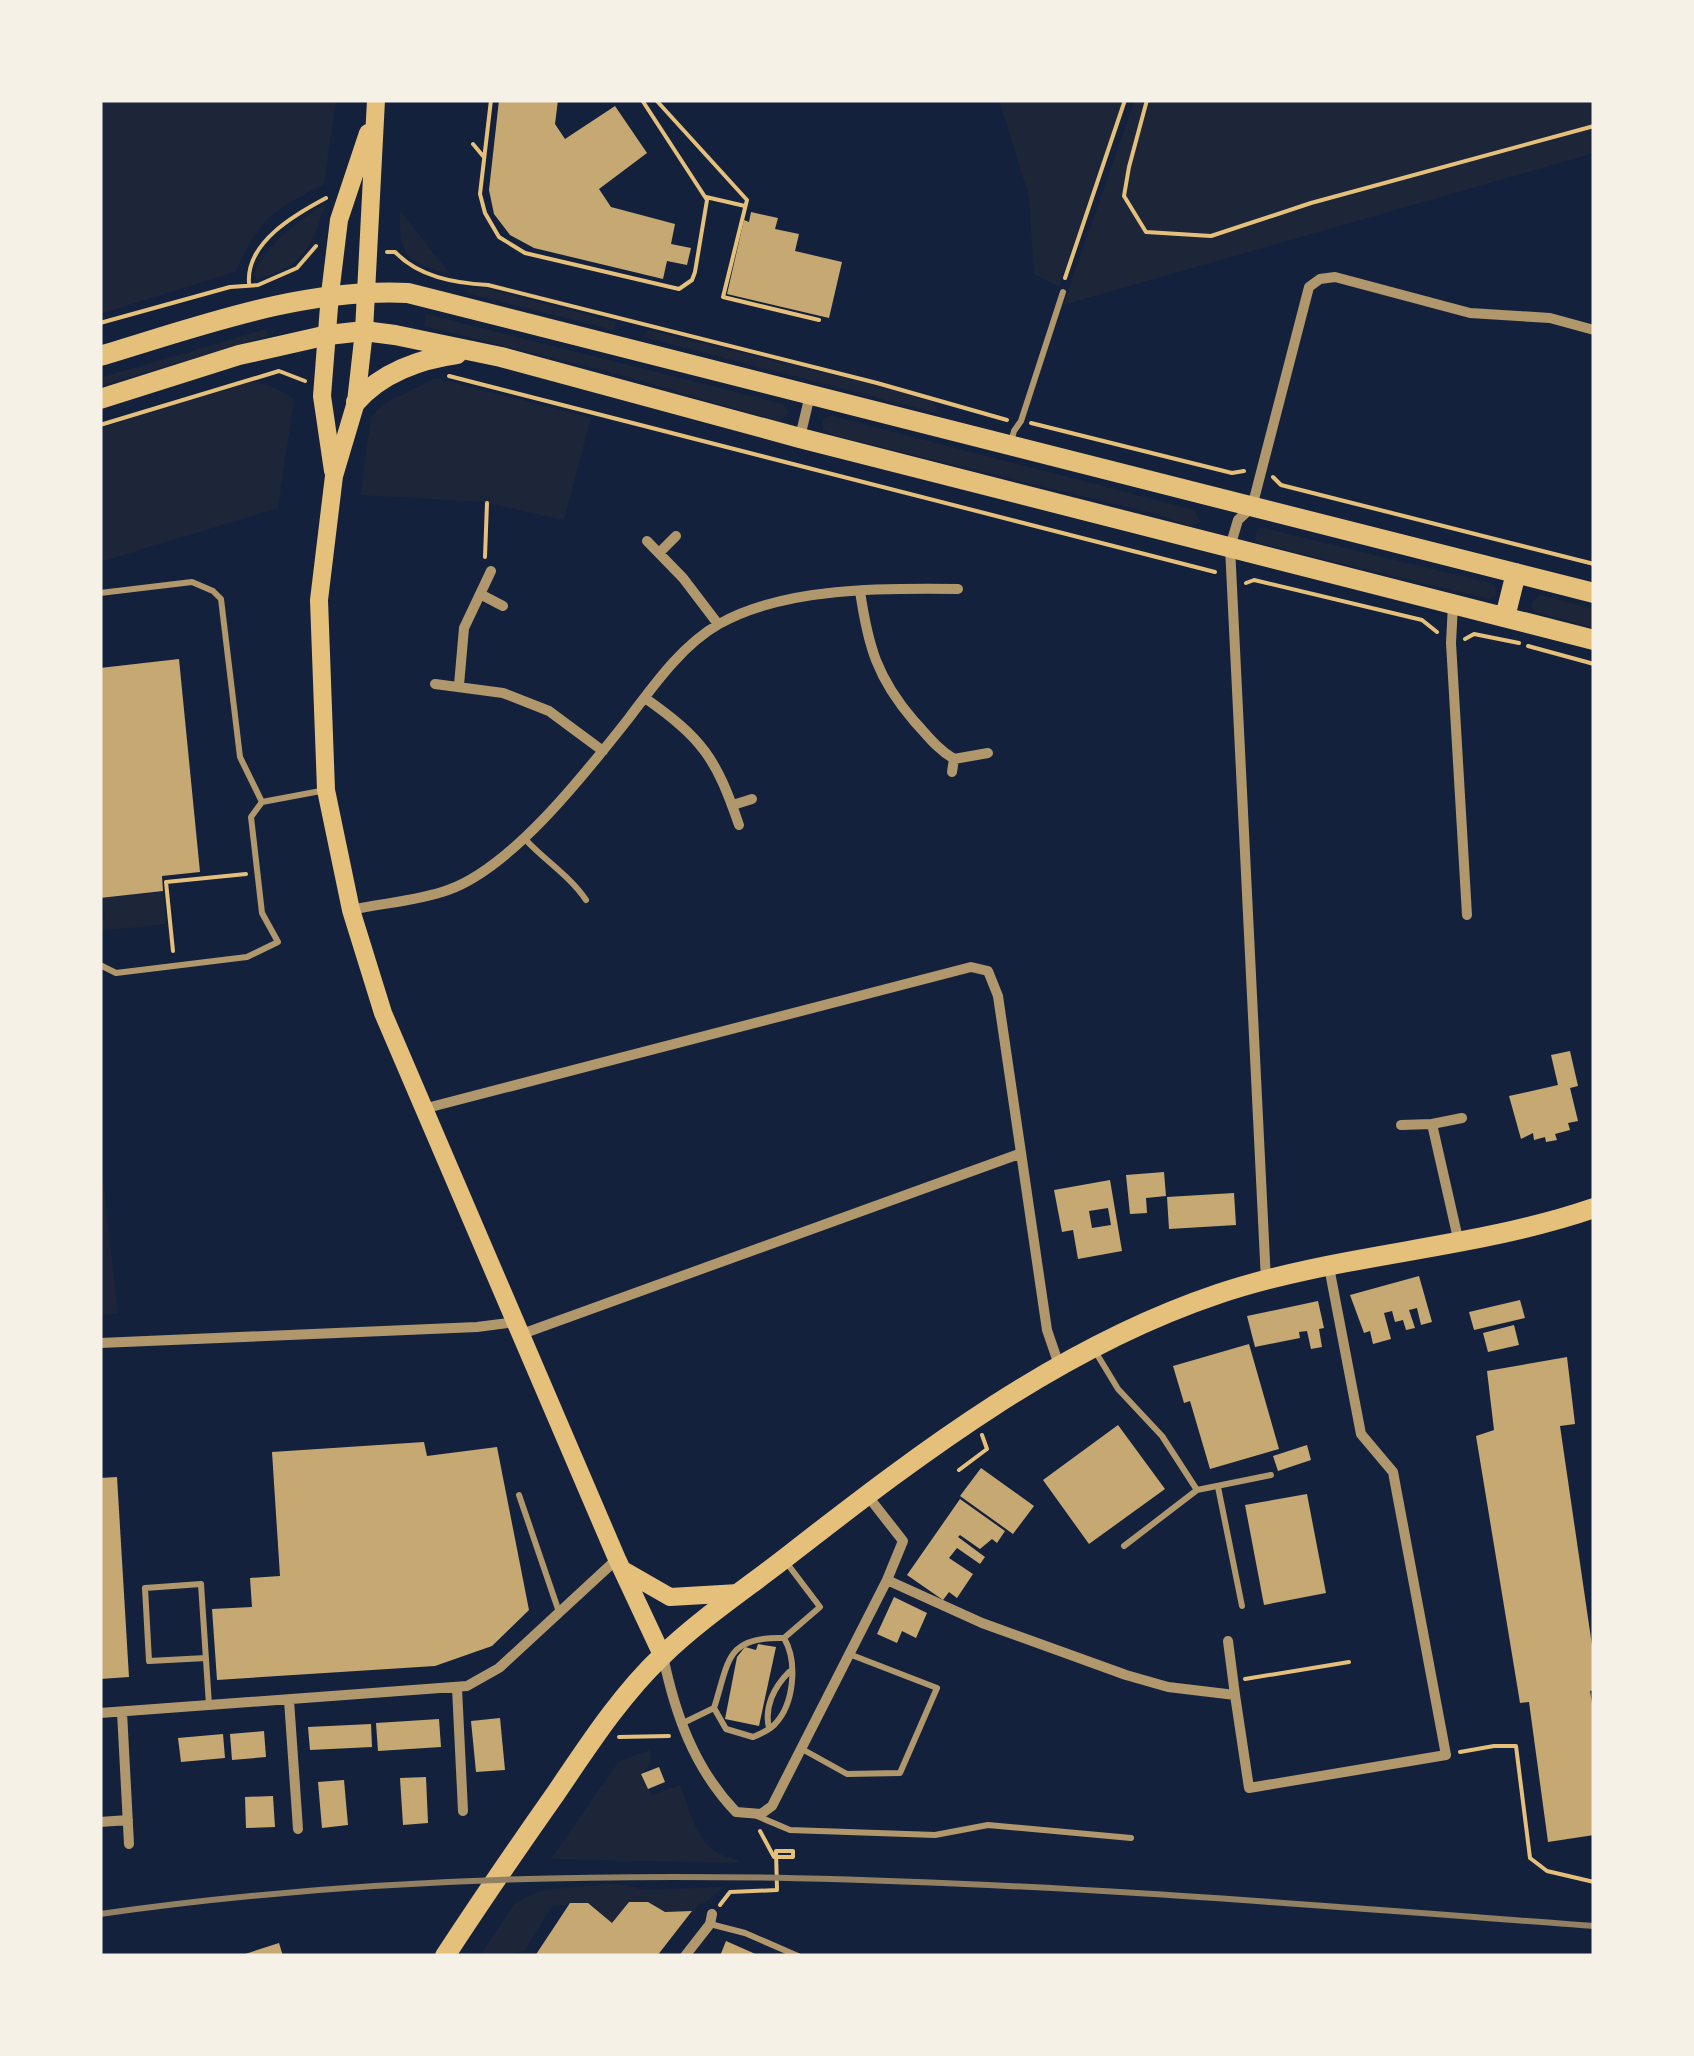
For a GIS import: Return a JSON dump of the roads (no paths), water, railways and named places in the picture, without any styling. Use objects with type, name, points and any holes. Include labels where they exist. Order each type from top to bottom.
[{"type":"main road","points":[[334,476],[323,382],[330,294],[339,220],[374,107]]},
{"type":"main road","points":[[374,107],[364,332],[356,402],[334,476],[319,600],[326,790],[367,969],[423,1110],[619,1565],[662,1655]]},
{"type":"main road","points":[[100,356],[280,303],[366,291],[424,296],[1594,593]]},
{"type":"main road","points":[[100,398],[239,355],[328,334],[364,332],[474,351],[1594,640]]},
{"type":"main road","points":[[356,402],[368,388],[403,368],[437,356],[474,351]]},
{"type":"main road","points":[[1504,617],[1516,573]]},
{"type":"main road","points":[[444,1956],[590,1743],[662,1655],[867,1495],[1059,1364],[1169,1312],[1266,1281],[1459,1243],[1594,1208]]},
{"type":"main road","points":[[619,1565],[670,1597],[740,1593]]},
{"type":"street","points":[[1266,1281],[1230,547],[1238,520],[1252,508],[1308,287],[1320,279],[1335,277],[1470,313],[1550,318],[1594,330]]},
{"type":"street","points":[[800,438],[810,394]]},
{"type":"street","points":[[659,553],[676,536]]},
{"type":"street","points":[[647,541],[683,578],[718,624]]},
{"type":"street","points":[[459,685],[464,628],[491,571]]},
{"type":"street","points":[[351,910],[450,890],[506,856],[603,751],[676,660],[718,624],[812,595],[860,590],[958,589]]},
{"type":"street","points":[[860,590],[875,665],[890,694],[936,748],[954,759],[988,753]]},
{"type":"street","points":[[480,594],[503,606]]},
{"type":"street","points":[[1453,604],[1467,915]]},
{"type":"street","points":[[434,684],[503,693],[549,710],[603,751]]},
{"type":"street","points":[[645,698],[704,745],[740,825]]},
{"type":"street","points":[[952,772],[954,759]]},
{"type":"street","points":[[733,805],[752,799]]},
{"type":"street","points":[[423,1110],[970,966],[988,971],[998,996],[1047,1330],[1059,1364]]},
{"type":"street","points":[[1401,1125],[1462,1118]]},
{"type":"street","points":[[1432,1124],[1459,1243]]},
{"type":"street","points":[[100,1343],[519,1328],[1019,1154]]},
{"type":"street","points":[[1228,1641],[1249,1788],[1446,1755],[1393,1472],[1361,1434],[1329,1267]]},
{"type":"street","points":[[662,1655],[682,1730],[721,1796],[736,1812],[761,1814],[772,1806],[903,1541],[867,1495]]},
{"type":"street","points":[[100,1712],[457,1688],[478,1682],[500,1668],[619,1565]]},
{"type":"street","points":[[887,1580],[982,1623],[1126,1675],[1168,1687],[1236,1696]]},
{"type":"street","points":[[457,1688],[463,1811]]},
{"type":"street","points":[[289,1700],[298,1828]]},
{"type":"street","points":[[122,1712],[129,1844]]},
{"type":"street","points":[[100,1822],[128,1820]]},
{"type":"street","points":[[685,1956],[711,1919]]},
{"type":"lane","points":[[1011,446],[1063,292]]},
{"type":"lane","points":[[100,593],[192,582],[221,599],[240,757],[262,802]]},
{"type":"lane","points":[[100,966],[116,974],[247,957],[278,942],[262,913],[251,817],[262,802],[326,790]]},
{"type":"lane","points":[[524,838],[562,876],[574,882],[586,900]]},
{"type":"lane","points":[[1094,1350],[1118,1389],[1162,1436],[1198,1490]]},
{"type":"lane","points":[[1124,1546],[1198,1490],[1271,1475]]},
{"type":"lane","points":[[1218,1487],[1242,1606]]},
{"type":"lane","points":[[520,1495],[559,1613]]},
{"type":"lane","points":[[682,1730],[714,1708],[726,1661],[740,1647],[761,1638],[784,1638],[820,1607],[784,1559]]},
{"type":"lane","points":[[206,1658],[149,1661],[145,1588],[201,1584],[206,1658],[209,1706]]},
{"type":"lane","points":[[714,1708],[726,1729],[753,1737],[776,1724],[794,1686],[790,1649],[784,1638]]},
{"type":"lane","points":[[801,1749],[847,1774],[900,1773],[938,1688],[848,1654]]},
{"type":"lane","points":[[769,1728],[766,1716],[776,1684],[790,1671]]},
{"type":"lane","points":[[751,1814],[790,1830],[935,1836],[988,1825],[1131,1838]]},
{"type":"lane","points":[[711,1919],[798,1956]]},
{"type":"railway","points":[[100,1914],[286,1893],[473,1881],[659,1877],[1034,1887],[1594,1926]]}]
